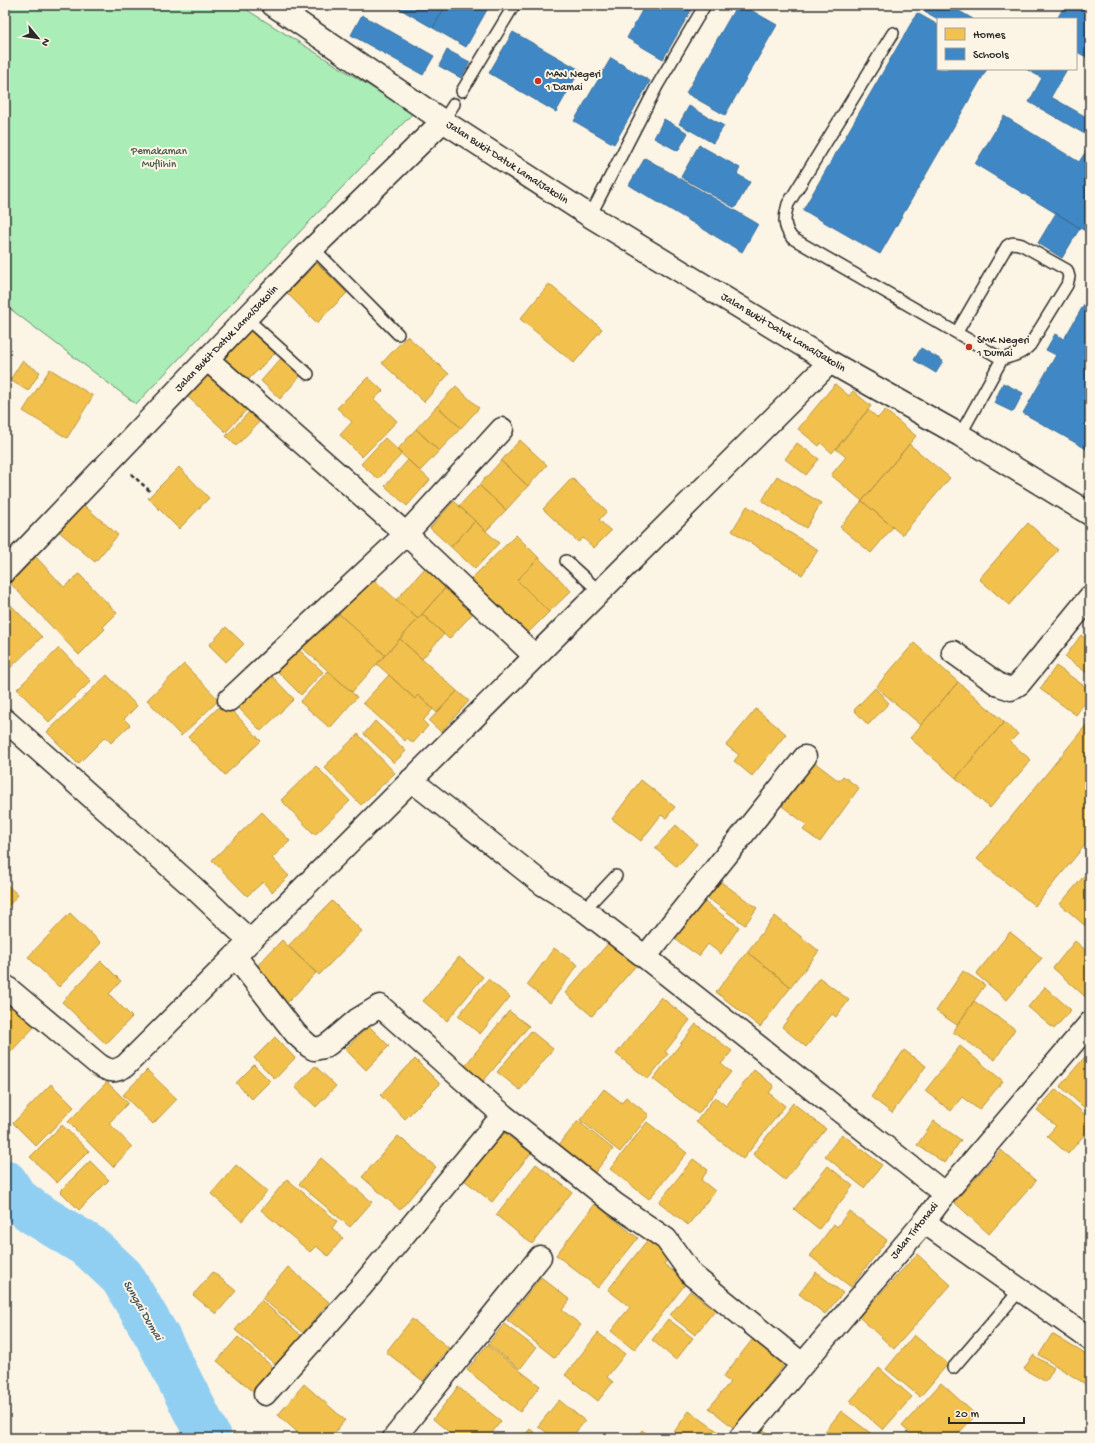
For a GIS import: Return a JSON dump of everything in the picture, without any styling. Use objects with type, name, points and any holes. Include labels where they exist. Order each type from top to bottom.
[{"type":"street","points":[[273,5],[449,112]]},
{"type":"street","name":"Jalan Bukit Datuk Lama/Jakolin","points":[[5,571],[208,360],[313,248],[449,112],[590,216],[830,362],[960,435],[1090,514]]},
{"type":"street","points":[[208,360],[406,534],[535,656]]},
{"type":"street","points":[[5,986],[99,1066],[109,1071],[117,1070],[125,1066],[830,362]]},
{"type":"street","points":[[229,700],[406,534],[502,429]]},
{"type":"street","points":[[953,652],[999,685],[1011,689],[1019,684],[1090,597]]},
{"type":"street","points":[[5,720],[183,878],[243,948],[296,1034],[309,1046],[314,1049],[324,1047],[357,1020],[380,1006],[503,1115],[615,1204],[666,1239],[692,1275],[802,1364]]},
{"type":"street","points":[[645,957],[805,758]]},
{"type":"street","points":[[411,780],[544,885],[584,910],[645,957],[945,1194]]},
{"type":"street","name":"Jalan Tirtonadi","points":[[740,1438],[924,1222],[945,1194],[1090,1023]]},
{"type":"street","points":[[265,1394],[360,1288],[503,1115]]},
{"type":"street","points":[[924,1222],[1090,1339]]},
{"type":"street","points":[[394,1438],[540,1257]]},
{"type":"lane","points":[[462,91],[514,5]]},
{"type":"lane","points":[[590,216],[657,86],[705,5]]},
{"type":"lane","points":[[893,33],[788,204],[785,214],[787,230],[792,238],[1002,359]]},
{"type":"lane","points":[[956,332],[1007,246],[1010,244],[1015,243],[1022,245],[1067,270],[1069,277],[1067,285],[1030,346],[1025,351],[1002,359],[960,435]]},
{"type":"lane","points":[[313,248],[398,334]]},
{"type":"lane","points":[[246,318],[308,374]]},
{"type":"lane","points":[[566,561],[599,592]]},
{"type":"lane","points":[[584,910],[616,876]]},
{"type":"lane","points":[[953,1368],[1020,1290]]},
{"type":"green space","name":"Pemakaman Muflihin","points":[[5,5],[239,5],[413,113],[136,404],[5,305]]},
{"type":"building: Homes","points":[[317,263],[347,293],[317,323],[287,293]]},
{"type":"building: Homes","points":[[549,284],[602,329],[574,363],[520,319]]},
{"type":"building: Homes","points":[[254,328],[277,351],[245,383],[221,359]]},
{"type":"building: Homes","points":[[407,336],[449,374],[424,402],[382,363]]},
{"type":"building: Homes","points":[[283,356],[303,373],[280,399],[261,381]]},
{"type":"building: Homes","points":[[22,361],[40,372],[28,391],[10,380]]},
{"type":"building: Homes","points":[[50,369],[93,396],[67,438],[23,411]]},
{"type":"building: Homes","points":[[211,370],[250,406],[226,432],[187,396]]},
{"type":"building: Homes","points":[[368,377],[383,391],[374,399],[397,421],[362,457],[340,435],[352,422],[337,408]]},
{"type":"building: Homes","points":[[835,384],[849,396],[853,391],[871,406],[832,453],[821,443],[819,446],[798,429]]},
{"type":"building: Homes","points":[[456,386],[479,408],[461,428],[437,406]]},
{"type":"building: Homes","points":[[437,406],[461,428],[439,451],[416,429]]},
{"type":"building: Homes","points":[[254,407],[264,417],[236,446],[226,436]]},
{"type":"building: Homes","points":[[868,410],[878,418],[885,410],[916,436],[862,501],[831,475],[846,457],[836,449]]},
{"type":"building: Homes","points":[[416,429],[439,451],[420,471],[397,450]]},
{"type":"building: Homes","points":[[385,438],[402,454],[378,479],[361,464]]},
{"type":"building: Homes","points":[[520,440],[547,465],[528,486],[501,461]]},
{"type":"building: Homes","points":[[797,443],[819,459],[806,475],[785,459]]},
{"type":"building: Homes","points":[[909,444],[950,478],[902,535],[862,501]]},
{"type":"building: Homes","points":[[408,460],[430,480],[407,506],[385,486]]},
{"type":"building: Homes","points":[[501,461],[528,486],[506,510],[479,485]]},
{"type":"building: Homes","points":[[179,467],[209,498],[179,529],[148,498]]},
{"type":"building: Homes","points":[[777,476],[821,503],[806,528],[762,501]]},
{"type":"building: Homes","points":[[572,478],[607,511],[599,520],[611,531],[594,548],[583,538],[578,542],[543,509]]},
{"type":"building: Homes","points":[[479,485],[506,510],[486,531],[459,506]]},
{"type":"building: Homes","points":[[454,501],[475,521],[451,547],[430,528]]},
{"type":"building: Homes","points":[[862,501],[893,527],[871,553],[840,527]]},
{"type":"building: Homes","points":[[80,502],[118,535],[95,562],[56,529]]},
{"type":"building: Homes","points":[[747,506],[818,550],[802,575],[732,531]]},
{"type":"building: Homes","points":[[475,521],[499,543],[475,569],[451,547]]},
{"type":"building: Homes","points":[[1028,523],[1058,550],[1009,605],[979,579]]},
{"type":"building: Homes","points":[[516,535],[539,558],[517,580],[549,612],[525,636],[470,580]]},
{"type":"building: Homes","points":[[36,557],[64,587],[79,574],[117,613],[103,627],[105,629],[79,655],[9,582]]},
{"type":"building: Homes","points":[[539,558],[571,591],[549,612],[517,580]]},
{"type":"building: Homes","points":[[426,567],[447,586],[418,619],[396,600]]},
{"type":"building: Homes","points":[[372,578],[418,619],[385,655],[339,614]]},
{"type":"building: Homes","points":[[447,586],[475,611],[449,639],[422,614]]},
{"type":"building: Homes","points":[[5,599],[42,637],[5,673]]},
{"type":"building: Homes","points":[[332,608],[385,655],[352,692],[299,645]]},
{"type":"building: Homes","points":[[422,614],[444,634],[422,659],[400,639]]},
{"type":"building: Homes","points":[[226,627],[244,644],[226,662],[209,645]]},
{"type":"building: Homes","points":[[1081,635],[1090,642],[1090,675],[1065,657]]},
{"type":"building: Homes","points":[[400,639],[457,691],[437,713],[418,695],[415,699],[377,664]]},
{"type":"building: Homes","points":[[914,643],[958,682],[921,725],[876,687]]},
{"type":"building: Homes","points":[[59,648],[91,681],[49,722],[17,689]]},
{"type":"building: Homes","points":[[297,648],[323,672],[301,695],[276,670]]},
{"type":"building: Homes","points":[[184,664],[219,700],[181,736],[147,700]]},
{"type":"building: Homes","points":[[1056,666],[1090,690],[1090,696],[1076,715],[1040,689]]},
{"type":"building: Homes","points":[[264,668],[294,699],[261,731],[231,700]]},
{"type":"building: Homes","points":[[328,671],[357,697],[330,728],[300,702]]},
{"type":"building: Homes","points":[[107,675],[137,706],[124,719],[130,725],[111,743],[105,737],[78,764],[47,732]]},
{"type":"building: Homes","points":[[389,675],[415,699],[418,695],[433,709],[423,721],[428,726],[413,743],[407,738],[405,741],[363,703]]},
{"type":"building: Homes","points":[[958,682],[1004,722],[956,778],[910,738]]},
{"type":"building: Homes","points":[[875,688],[889,703],[868,725],[854,710]]},
{"type":"building: Homes","points":[[457,691],[469,701],[441,732],[429,721]]},
{"type":"building: Homes","points":[[224,702],[261,741],[225,775],[188,737]]},
{"type":"building: Homes","points":[[756,709],[786,734],[752,776],[734,761],[739,755],[726,745]]},
{"type":"building: Homes","points":[[375,721],[406,751],[394,763],[364,734]]},
{"type":"building: Homes","points":[[1004,722],[1018,734],[1010,742],[1031,760],[990,808],[956,778]]},
{"type":"building: Homes","points":[[1087,724],[1090,726],[1090,839],[1035,906],[977,859]]},
{"type":"building: Homes","points":[[358,734],[395,773],[361,805],[324,767]]},
{"type":"building: Homes","points":[[814,762],[839,781],[843,776],[859,788],[820,842],[803,830],[807,825],[782,806]]},
{"type":"building: Homes","points":[[316,766],[350,801],[315,835],[281,800]]},
{"type":"building: Homes","points":[[641,780],[675,807],[666,818],[661,815],[641,841],[612,819]]},
{"type":"building: Homes","points":[[262,812],[290,841],[272,858],[289,876],[272,892],[263,882],[247,896],[212,860]]},
{"type":"building: Homes","points":[[676,825],[697,844],[677,867],[655,848]]},
{"type":"building: Homes","points":[[1090,869],[1090,930],[1060,904]]},
{"type":"building: Homes","points":[[717,879],[757,908],[745,925],[705,896]]},
{"type":"building: Homes","points":[[5,883],[18,895],[5,910]]},
{"type":"building: Homes","points":[[699,898],[739,927],[721,954],[708,944],[699,956],[672,937]]},
{"type":"building: Homes","points":[[332,901],[362,931],[319,975],[288,946]]},
{"type":"building: Homes","points":[[70,913],[101,943],[59,987],[28,957]]},
{"type":"building: Homes","points":[[775,916],[819,951],[791,987],[747,952]]},
{"type":"building: Homes","points":[[1010,932],[1042,958],[1007,1000],[976,974]]},
{"type":"building: Homes","points":[[612,939],[639,962],[592,1016],[565,993]]},
{"type":"building: Homes","points":[[282,940],[316,973],[287,1003],[253,970]]},
{"type":"building: Homes","points":[[1075,941],[1090,954],[1090,1001],[1053,968]]},
{"type":"building: Homes","points":[[554,948],[578,965],[550,1003],[527,985]]},
{"type":"building: Homes","points":[[747,952],[791,987],[760,1027],[716,992]]},
{"type":"building: Homes","points":[[459,957],[483,977],[447,1021],[423,1001]]},
{"type":"building: Homes","points":[[101,961],[121,981],[109,994],[132,1017],[106,1044],[62,1002]]},
{"type":"building: Homes","points":[[963,971],[985,985],[957,1025],[936,1011]]},
{"type":"building: Homes","points":[[820,978],[849,1000],[836,1017],[832,1014],[806,1047],[782,1027]]},
{"type":"building: Homes","points":[[488,979],[510,997],[480,1034],[458,1016]]},
{"type":"building: Homes","points":[[1045,987],[1071,1010],[1054,1029],[1028,1007]]},
{"type":"building: Homes","points":[[5,996],[36,1025],[5,1058]]},
{"type":"building: Homes","points":[[661,997],[690,1020],[665,1052],[668,1054],[648,1079],[616,1054]]},
{"type":"building: Homes","points":[[974,1001],[1015,1029],[995,1060],[953,1032]]},
{"type":"building: Homes","points":[[509,1011],[529,1026],[481,1084],[463,1068]]},
{"type":"building: Homes","points":[[696,1024],[732,1051],[721,1064],[731,1072],[698,1114],[653,1079]]},
{"type":"building: Homes","points":[[369,1026],[389,1046],[366,1070],[345,1049]]},
{"type":"building: Homes","points":[[531,1031],[553,1049],[520,1090],[497,1072]]},
{"type":"building: Homes","points":[[275,1037],[295,1058],[275,1079],[254,1058]]},
{"type":"building: Homes","points":[[960,1046],[1003,1081],[979,1110],[962,1097],[951,1111],[925,1091]]},
{"type":"building: Homes","points":[[904,1050],[926,1066],[892,1113],[871,1097]]},
{"type":"building: Homes","points":[[1090,1051],[1090,1113],[1060,1086]]},
{"type":"building: Homes","points":[[415,1059],[440,1084],[405,1119],[380,1095]]},
{"type":"building: Homes","points":[[254,1065],[270,1081],[252,1099],[236,1083]]},
{"type":"building: Homes","points":[[315,1066],[336,1086],[316,1107],[295,1087]]},
{"type":"building: Homes","points":[[147,1070],[177,1099],[153,1124],[123,1095]]},
{"type":"building: Homes","points":[[754,1070],[774,1086],[769,1093],[785,1106],[743,1159],[696,1122],[715,1097],[726,1106]]},
{"type":"building: Homes","points":[[107,1082],[128,1103],[109,1123],[132,1147],[113,1167],[68,1122]]},
{"type":"building: Homes","points":[[51,1084],[74,1107],[36,1146],[13,1123]]},
{"type":"building: Homes","points":[[604,1089],[622,1103],[626,1097],[649,1115],[620,1152],[580,1120]]},
{"type":"building: Homes","points":[[1056,1089],[1090,1119],[1090,1128],[1068,1154],[1047,1136],[1056,1126],[1037,1110]]},
{"type":"building: Homes","points":[[793,1103],[826,1129],[785,1180],[753,1154]]},
{"type":"building: Homes","points":[[578,1121],[613,1149],[593,1175],[558,1146]]},
{"type":"building: Homes","points":[[934,1121],[961,1140],[945,1163],[917,1145]]},
{"type":"building: Homes","points":[[647,1122],[687,1153],[649,1199],[610,1169]]},
{"type":"building: Homes","points":[[62,1125],[89,1151],[57,1183],[30,1157]]},
{"type":"building: Homes","points":[[502,1131],[531,1153],[492,1202],[464,1180]]},
{"type":"building: Homes","points":[[842,1134],[882,1165],[864,1188],[825,1156]]},
{"type":"building: Homes","points":[[398,1136],[436,1167],[400,1210],[362,1177]]},
{"type":"building: Homes","points":[[1001,1150],[1036,1181],[989,1234],[954,1202]]},
{"type":"building: Homes","points":[[321,1158],[372,1202],[350,1227],[299,1184]]},
{"type":"building: Homes","points":[[693,1159],[708,1170],[701,1180],[715,1191],[688,1225],[659,1202]]},
{"type":"building: Homes","points":[[90,1161],[109,1180],[79,1210],[60,1191]]},
{"type":"building: Homes","points":[[536,1164],[572,1192],[532,1244],[496,1215]]},
{"type":"building: Homes","points":[[236,1165],[267,1191],[242,1221],[211,1194]]},
{"type":"building: Homes","points":[[828,1166],[853,1186],[819,1229],[794,1209]]},
{"type":"building: Homes","points":[[287,1179],[337,1221],[332,1228],[343,1238],[328,1256],[316,1246],[310,1252],[261,1210]]},
{"type":"building: Homes","points":[[595,1204],[638,1238],[598,1288],[556,1255]]},
{"type":"building: Homes","points":[[849,1211],[887,1240],[851,1287],[810,1256],[834,1224],[837,1227]]},
{"type":"building: Homes","points":[[649,1238],[670,1255],[664,1264],[687,1282],[634,1350],[611,1331],[630,1307],[608,1290]]},
{"type":"building: Homes","points":[[917,1254],[951,1285],[894,1349],[859,1317]]},
{"type":"building: Homes","points":[[288,1267],[329,1302],[303,1333],[262,1298]]},
{"type":"building: Homes","points":[[213,1272],[236,1291],[216,1314],[193,1295]]},
{"type":"building: Homes","points":[[816,1272],[843,1293],[825,1314],[799,1294]]},
{"type":"building: Homes","points":[[541,1277],[570,1300],[562,1310],[581,1325],[555,1358],[507,1320]]},
{"type":"building: Homes","points":[[690,1291],[715,1310],[695,1335],[670,1315]]},
{"type":"building: Homes","points":[[261,1300],[302,1336],[277,1366],[235,1330]]},
{"type":"building: Homes","points":[[412,1319],[449,1348],[423,1381],[386,1352]]},
{"type":"building: Homes","points":[[668,1319],[693,1338],[676,1360],[652,1340]]},
{"type":"building: Homes","points":[[504,1324],[536,1348],[520,1369],[488,1344]]},
{"type":"building: Homes","points":[[598,1333],[625,1354],[607,1377],[613,1382],[598,1401],[565,1375]]},
{"type":"building: Homes","points":[[1052,1334],[1090,1357],[1090,1387],[1039,1355]]},
{"type":"building: Homes","points":[[756,1335],[788,1360],[734,1428],[709,1408],[730,1382],[723,1377]]},
{"type":"building: Homes","points":[[914,1335],[948,1364],[920,1397],[886,1369]]},
{"type":"building: Homes","points":[[238,1337],[274,1368],[254,1392],[217,1361]]},
{"type":"building: Homes","points":[[487,1345],[540,1386],[520,1412],[467,1370]]},
{"type":"building: Homes","points":[[1033,1355],[1054,1368],[1046,1382],[1024,1369]]},
{"type":"building: Homes","points":[[879,1368],[912,1397],[883,1430],[850,1401]]},
{"type":"building: Homes","points":[[941,1383],[976,1415],[954,1438],[915,1438],[902,1426]]},
{"type":"building: Homes","points":[[304,1384],[345,1420],[330,1438],[304,1438],[278,1415]]},
{"type":"building: Homes","points":[[458,1387],[501,1421],[488,1438],[456,1438],[433,1419]]},
{"type":"building: Homes","points":[[559,1400],[585,1421],[571,1438],[554,1438],[538,1426]]},
{"type":"building: Homes","points":[[689,1411],[723,1435],[722,1438],[681,1438],[674,1432]]},
{"type":"building: Homes","points":[[841,1411],[877,1438],[820,1438]]},
{"type":"building: Homes","points":[[760,1427],[774,1438],[752,1438]]},
{"type":"building: Homes","points":[[530,1429],[541,1438],[522,1438]]},
{"type":"building: Homes","points":[[642,1430],[652,1438],[636,1438]]},
{"type":"building: Schools","points":[[393,5],[446,5],[433,28]]},
{"type":"building: Schools","points":[[446,5],[483,5],[488,8],[466,47],[433,28]]},
{"type":"building: Schools","points":[[645,5],[694,5],[663,59],[627,38]]},
{"type":"building: Schools","points":[[737,5],[742,5],[777,25],[725,115],[686,93]]},
{"type":"building: Schools","points":[[913,5],[949,5],[971,18],[937,18]]},
{"type":"building: Schools","points":[[1065,5],[1090,5],[1090,59],[1077,52],[1077,18],[1058,18]]},
{"type":"building: Schools","points":[[917,13],[937,24],[937,70],[986,70],[880,254],[803,210]]},
{"type":"building: Schools","points":[[362,15],[434,56],[423,75],[351,35]]},
{"type":"building: Schools","points":[[513,32],[580,70],[556,112],[489,73]]},
{"type":"building: Schools","points":[[447,50],[470,62],[461,78],[439,66]]},
{"type":"building: Schools","points":[[611,58],[650,81],[614,144],[574,121]]},
{"type":"building: Schools","points":[[1028,70],[1066,70],[1051,97],[1090,119],[1090,137],[1029,102],[1042,78]]},
{"type":"building: Schools","points":[[689,106],[724,126],[713,143],[679,124]]},
{"type":"building: Schools","points":[[1004,116],[1079,162],[1090,145],[1090,234],[975,164]]},
{"type":"building: Schools","points":[[664,119],[688,133],[678,151],[654,138]]},
{"type":"building: Schools","points":[[699,145],[740,168],[737,174],[750,182],[735,208],[681,177]]},
{"type":"building: Schools","points":[[645,158],[758,224],[742,252],[629,185]]},
{"type":"building: Schools","points":[[1056,213],[1080,228],[1062,258],[1038,243]]},
{"type":"building: Schools","points":[[1090,294],[1090,451],[1023,413],[1056,355],[1046,350],[1055,334],[1064,339]]},
{"type":"building: Schools","points":[[921,348],[943,361],[936,373],[914,360]]},
{"type":"building: Schools","points":[[1003,383],[1023,393],[1013,412],[994,403]]},
{"type":"waterway","name":"Sungai Dumai","points":[[5,1182],[15,1198],[33,1212],[90,1247],[122,1277],[157,1336],[209,1438]]},
{"type":"place","name":"MAN Negeri 1 Damai","points":[[538,81]]},
{"type":"place","name":"SMK Negeri 1 Dumai","points":[[969,347]]}]
